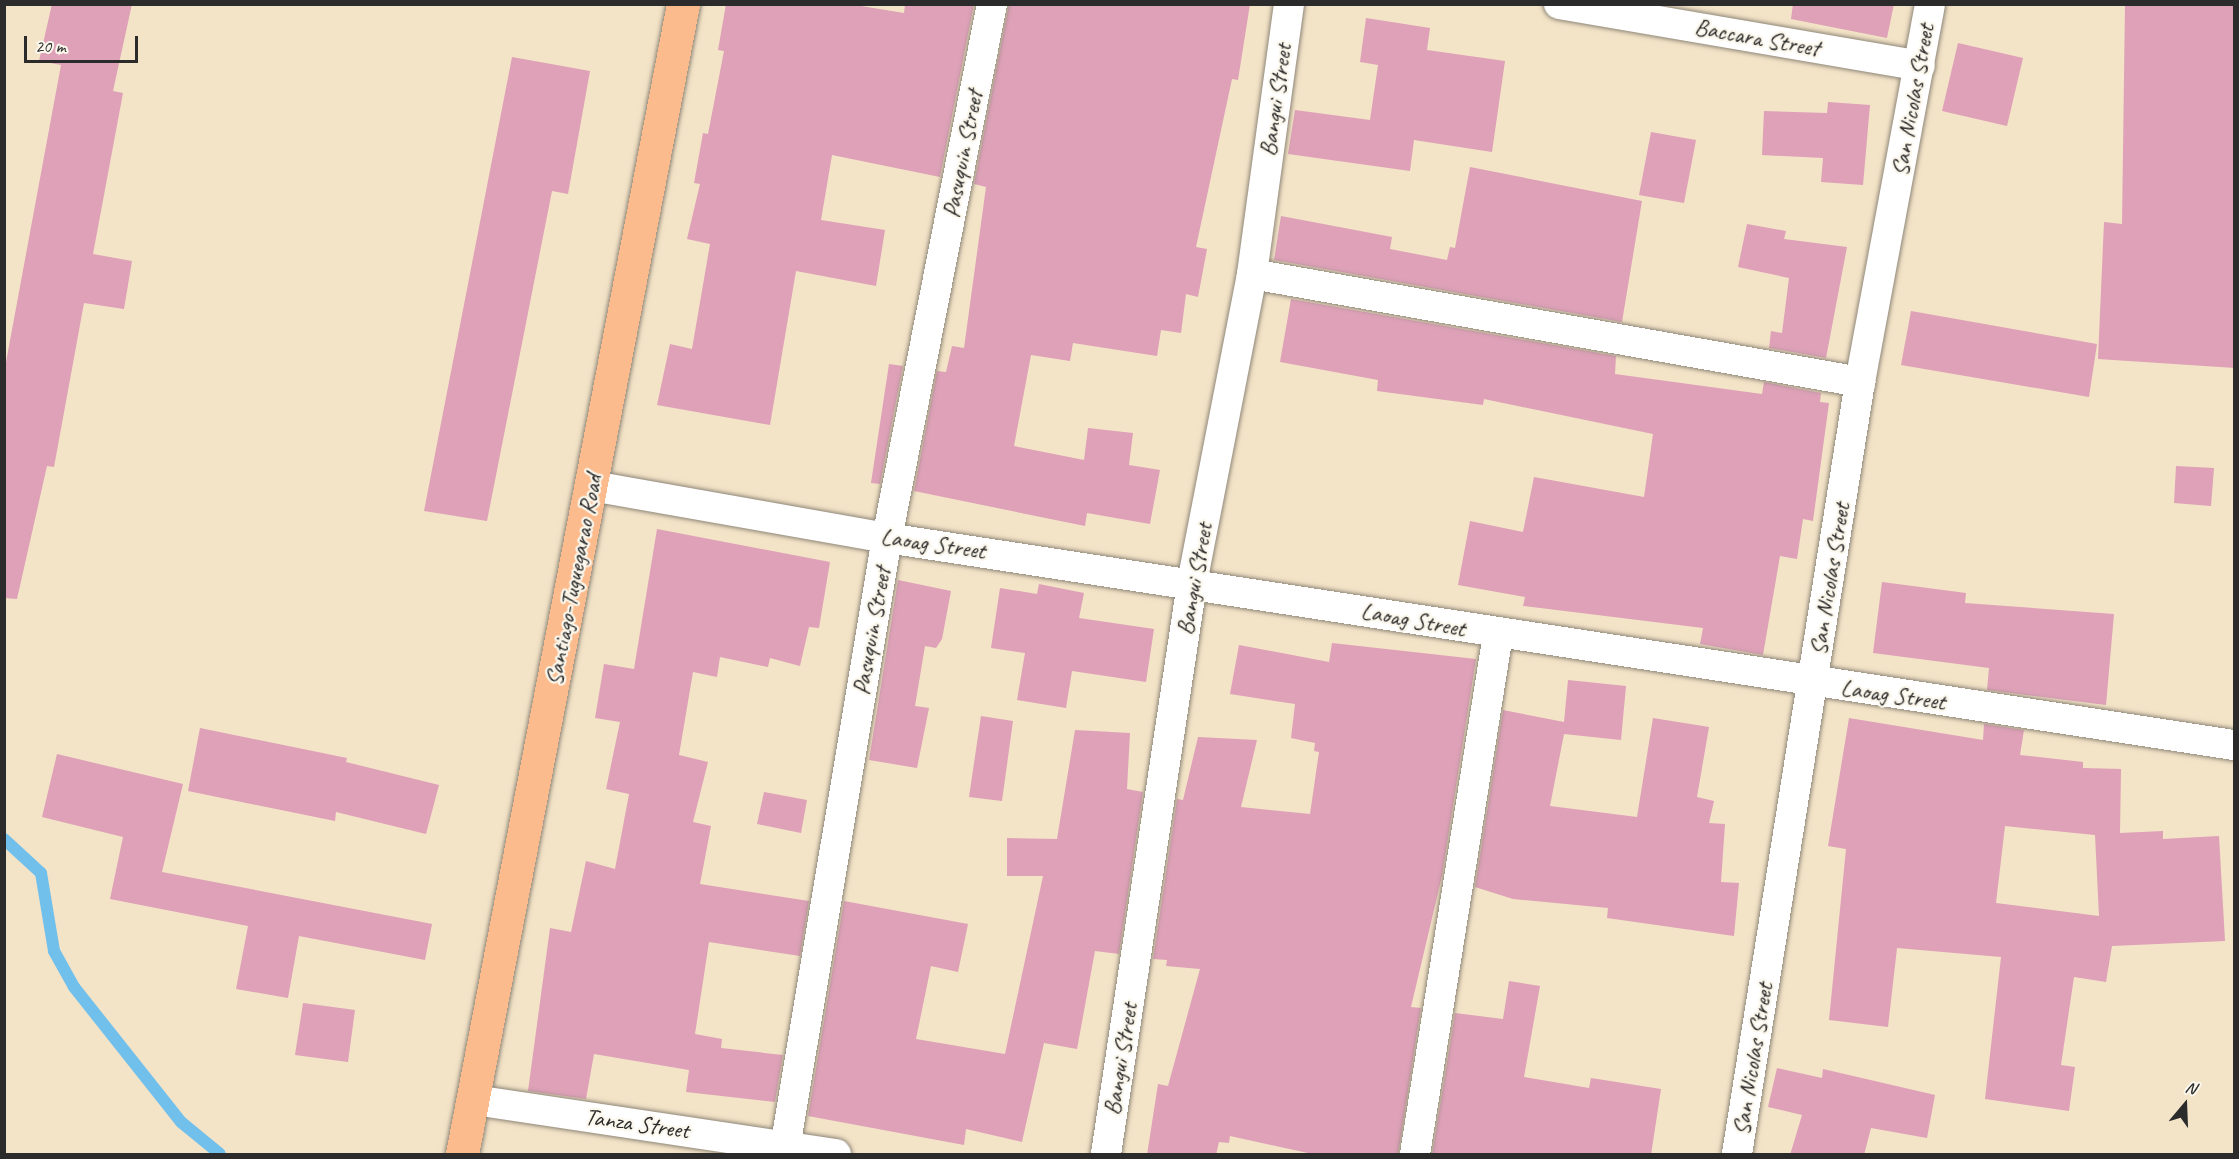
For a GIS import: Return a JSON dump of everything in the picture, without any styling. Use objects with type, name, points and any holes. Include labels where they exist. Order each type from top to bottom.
[{"type":"highway","name":"Santiago-Tuguegarao Road","points":[[462,1155],[683,4]]},
{"type":"street","name":"Pasuquin Street","points":[[784,1151],[887,538],[992,4]]},
{"type":"street","name":"Bangui Street","points":[[1106,1155],[1192,583],[1252,274],[1289,4]]},
{"type":"street","name":"Baccara Street","points":[[1558,4],[1920,66]]},
{"type":"street","name":"San Nicolas Street","points":[[1737,1155],[1814,684],[1860,382],[1930,4]]},
{"type":"street","points":[[1252,274],[1860,382]]},
{"type":"street","name":"Laoag Street","points":[[592,486],[887,538],[1192,583],[1814,684],[2235,746]]},
{"type":"street","points":[[1415,1155],[1498,634]]},
{"type":"street","name":"Tanza Street","points":[[474,1100],[784,1151],[836,1155]]},
{"type":"building","points":[[52,4],[132,4],[113,91],[123,93],[93,254],[132,261],[124,309],[84,303],[54,467],[47,466],[17,599],[4,598],[4,373],[61,65],[39,61]]},
{"type":"building","points":[[726,4],[849,4],[904,13],[905,4],[974,4],[940,177],[832,155],[821,220],[885,230],[876,286],[796,271],[770,425],[657,405],[670,344],[692,349],[710,244],[687,239],[700,184],[694,183],[703,133],[708,134],[724,51],[718,50]]},
{"type":"building","points":[[1009,4],[1250,4],[1238,80],[1232,79],[1196,247],[1207,249],[1198,297],[1186,294],[1181,333],[1161,330],[1157,356],[1073,343],[1070,361],[1031,355],[1014,446],[1084,460],[1088,428],[1133,433],[1129,465],[1160,470],[1150,524],[1087,513],[1085,526],[914,491],[937,371],[946,372],[952,346],[964,348],[986,187],[974,184]]},
{"type":"building","points":[[1793,4],[1894,4],[1887,38],[1791,19]]},
{"type":"building","points":[[2125,4],[2235,4],[2235,368],[2098,359],[2104,222],[2122,224]]},
{"type":"building","points":[[1366,18],[1430,28],[1427,50],[1505,61],[1492,152],[1414,140],[1410,171],[1288,154],[1295,110],[1370,120],[1378,65],[1360,62]]},
{"type":"building","points":[[1958,43],[2023,58],[2007,126],[1942,111]]},
{"type":"building","points":[[512,57],[590,71],[568,194],[552,191],[487,521],[424,511]]},
{"type":"building","points":[[1828,102],[1870,105],[1863,185],[1821,182],[1823,158],[1762,155],[1764,111],[1827,113]]},
{"type":"building","points":[[1651,132],[1696,140],[1684,203],[1639,195]]},
{"type":"building","points":[[1470,167],[1642,201],[1622,322],[1274,260],[1281,216],[1392,237],[1390,249],[1447,260],[1450,247],[1455,248]]},
{"type":"building","points":[[1747,224],[1786,231],[1784,239],[1847,247],[1826,358],[1769,348],[1771,331],[1782,333],[1789,278],[1738,267]]},
{"type":"building","points":[[1291,299],[1616,356],[1615,374],[1762,394],[1764,382],[1821,393],[1820,402],[1829,403],[1813,521],[1803,519],[1797,559],[1780,556],[1763,655],[1700,644],[1703,628],[1523,606],[1525,597],[1458,585],[1470,521],[1523,532],[1534,477],[1644,497],[1653,434],[1484,399],[1483,405],[1377,391],[1378,380],[1280,362]]},
{"type":"building","points":[[1911,311],[2097,344],[2089,397],[1901,365]]},
{"type":"building","points":[[889,364],[903,366],[880,484],[871,483]]},
{"type":"building","points":[[2176,466],[2214,468],[2211,506],[2174,503]]},
{"type":"building","points":[[657,529],[830,562],[819,628],[809,627],[800,666],[770,658],[768,667],[720,657],[717,677],[693,672],[679,755],[708,762],[693,822],[711,826],[700,884],[809,901],[800,956],[709,942],[695,1034],[722,1039],[721,1048],[783,1055],[775,1102],[686,1092],[689,1070],[594,1054],[586,1099],[528,1091],[550,928],[571,932],[586,861],[615,869],[629,794],[606,789],[620,722],[595,718],[604,664],[634,669]]},
{"type":"building","points":[[898,580],[951,591],[942,639],[936,648],[925,646],[915,706],[929,708],[917,768],[869,760]]},
{"type":"building","points":[[1882,582],[1966,593],[1965,603],[2114,614],[2106,705],[1987,690],[1989,668],[1873,653]]},
{"type":"building","points":[[1039,584],[1084,593],[1079,618],[1154,629],[1146,682],[1072,671],[1066,708],[1017,700],[1025,653],[991,648],[1000,588],[1037,594]]},
{"type":"building","points":[[1332,643],[1476,659],[1442,876],[1411,1007],[1421,1008],[1398,1155],[1317,1155],[1230,1136],[1229,1143],[1219,1142],[1216,1155],[1147,1155],[1158,1084],[1168,1086],[1200,969],[1166,966],[1167,960],[1153,959],[1177,799],[1183,800],[1198,737],[1257,740],[1241,807],[1310,814],[1319,752],[1314,751],[1315,743],[1291,738],[1295,704],[1230,694],[1239,645],[1329,662]]},
{"type":"building","points":[[1568,680],[1626,686],[1621,740],[1564,734],[1550,806],[1637,817],[1653,718],[1709,727],[1697,797],[1714,801],[1709,823],[1725,824],[1721,882],[1739,883],[1734,936],[1607,918],[1608,908],[1513,899],[1475,887],[1503,710],[1564,722]]},
{"type":"building","points":[[981,716],[1013,721],[1002,801],[969,797]]},
{"type":"building","points":[[1849,718],[1983,740],[1984,724],[2024,730],[2020,755],[2083,762],[2083,768],[2121,769],[2120,833],[2163,831],[2163,839],[2219,836],[2225,941],[2112,946],[2106,982],[2074,977],[2061,1065],[2075,1067],[2069,1111],[1985,1099],[2001,957],[1897,948],[1888,1027],[1829,1020],[1846,849],[1828,846]],"holes":[[[2005,826],[2095,835],[2099,916],[1996,903]]]},
{"type":"building","points":[[200,728],[347,758],[346,762],[439,785],[426,834],[336,812],[335,821],[188,791]]},
{"type":"building","points":[[1075,730],[1130,733],[1127,789],[1143,792],[1119,954],[1095,951],[1077,1049],[1044,1043],[1022,1142],[966,1129],[964,1145],[808,1116],[844,901],[968,924],[958,972],[931,966],[916,1039],[1005,1054],[1043,876],[1007,876],[1007,838],[1057,839]]},
{"type":"building","points":[[57,754],[183,784],[162,872],[432,924],[425,960],[299,936],[288,998],[236,989],[248,926],[110,899],[123,837],[42,817]]},
{"type":"building","points":[[764,792],[807,800],[801,833],[757,824]]},
{"type":"building","points":[[1509,981],[1540,986],[1524,1077],[1589,1088],[1591,1078],[1661,1089],[1651,1155],[1432,1155],[1455,1013],[1503,1019]]},
{"type":"building","points":[[303,1003],[355,1010],[348,1062],[295,1055]]},
{"type":"building","points":[[1777,1068],[1822,1078],[1823,1069],[1935,1095],[1927,1138],[1871,1128],[1864,1155],[1790,1155],[1802,1115],[1768,1107]]},
{"type":"waterway","points":[[4,839],[41,873],[54,951],[74,987],[181,1122],[220,1154]]}]
